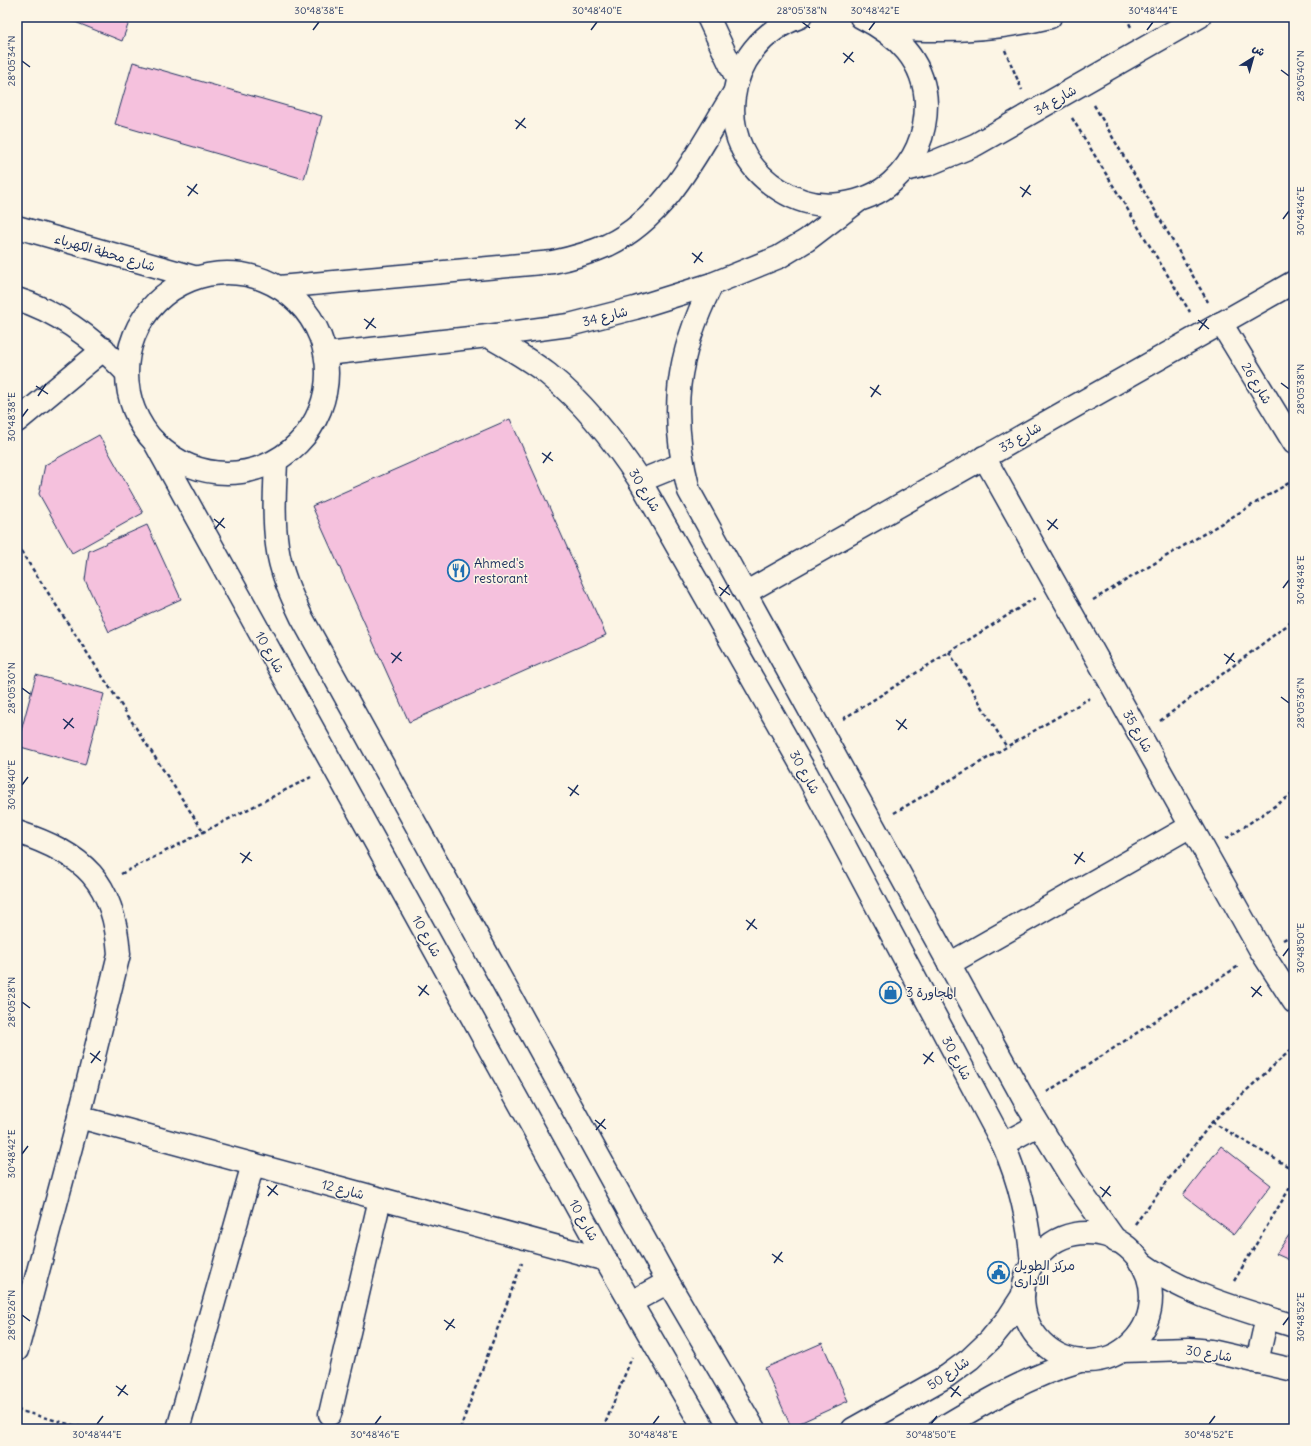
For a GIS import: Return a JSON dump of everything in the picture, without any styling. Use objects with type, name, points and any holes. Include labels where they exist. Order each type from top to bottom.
[{"type":"street","points":[[708,17],[735,86],[734,125],[745,156],[766,182],[794,199],[826,206],[858,201],[884,189],[905,170],[919,147],[926,121],[925,94],[917,68],[903,45],[882,27],[861,17]]},
{"type":"street","points":[[279,287],[553,262],[582,256],[609,244],[634,229],[656,210],[675,188],[735,86],[748,56],[764,36],[786,22],[800,17]]},
{"type":"street","points":[[882,27],[922,31],[963,31],[996,27],[1050,17]]},
{"type":"street","name":"شارع 34","points":[[905,170],[935,161],[975,145],[1199,17]]},
{"type":"street","name":"شارع 34","points":[[326,354],[488,336],[569,325],[635,308],[712,284],[779,257],[808,240],[858,201]]},
{"type":"street","name":"شارع محطة الكهرباء","points":[[17,227],[194,278]]},
{"type":"street","points":[[222,272],[252,275],[279,287],[301,304],[317,327],[326,354],[328,379],[323,404],[313,427],[296,446],[276,461],[245,472],[212,472],[180,461],[154,441],[139,421],[130,398],[126,372],[131,342],[145,314],[166,292],[194,278],[222,272]]},
{"type":"street","name":"شارع 33","points":[[745,593],[1294,282]]},
{"type":"street","points":[[712,284],[698,311],[688,341],[681,371],[678,433],[682,464],[689,491],[1038,1125],[1074,1182],[1118,1242]]},
{"type":"street","points":[[17,299],[51,313],[79,330],[104,349],[126,372]]},
{"type":"street","name":"شارع 26","points":[[1212,328],[1294,443]]},
{"type":"street","name":"شارع 30","points":[[488,336],[548,374],[574,398],[608,434],[640,481],[806,773],[1003,1144],[1013,1167],[1027,1215],[1032,1265]]},
{"type":"street","points":[[17,421],[104,349]]},
{"type":"street","name":"شارع 10","points":[[154,441],[606,1260],[644,1328],[704,1429]]},
{"type":"street","name":"شارع 35","points":[[984,457],[1261,951],[1294,1002]]},
{"type":"street","points":[[276,461],[275,521],[277,546],[291,595],[302,618],[668,1282],[754,1429]]},
{"type":"street","points":[[640,481],[682,464]]},
{"type":"street","points":[[949,964],[1191,826]]},
{"type":"street","points":[[17,832],[54,845],[87,869],[100,885],[111,906],[118,930],[119,954],[80,1117],[17,1350]]},
{"type":"street","name":"شارع 12","points":[[80,1117],[606,1260]]},
{"type":"street","points":[[1003,1144],[1038,1125]]},
{"type":"street","points":[[178,1429],[253,1164]]},
{"type":"street","points":[[330,1414],[380,1199]]},
{"type":"street","points":[[1080,1361],[1057,1354],[1038,1339],[1027,1318],[1023,1295],[1026,1280],[1032,1265],[1044,1250],[1060,1239],[1078,1234],[1098,1234],[1118,1242],[1131,1252],[1140,1262],[1158,1275],[1178,1285],[1221,1302],[1294,1326]]},
{"type":"street","points":[[940,1429],[1019,1383],[1059,1367],[1080,1361],[1095,1361],[1109,1358],[1122,1351],[1135,1340],[1141,1331],[1150,1310],[1151,1294],[1148,1277],[1140,1262]]},
{"type":"street","points":[[630,1303],[668,1282]]},
{"type":"street","name":"شارع 50","points":[[853,1429],[947,1376],[970,1360],[1004,1324],[1023,1295]]},
{"type":"street","points":[[1257,1362],[1267,1317]]},
{"type":"street","name":"شارع 30","points":[[1122,1351],[1189,1349],[1211,1351],[1294,1370]]},
{"type":"path","points":[[17,34],[22,17]]},
{"type":"path","points":[[996,27],[1031,113]]},
{"type":"path","points":[[1082,84],[1212,328]]},
{"type":"path","points":[[1059,97],[1212,328]]},
{"type":"path","points":[[1071,613],[1294,480]]},
{"type":"path","points":[[17,545],[203,831]]},
{"type":"path","points":[[822,732],[1056,585]]},
{"type":"path","points":[[1140,736],[1294,620]]},
{"type":"path","points":[[949,652],[1006,746]]},
{"type":"path","points":[[874,826],[1006,746],[1112,686]]},
{"type":"path","points":[[100,885],[203,831],[333,766]]},
{"type":"path","points":[[1206,853],[1294,793]]},
{"type":"path","points":[[1027,1105],[1261,951]]},
{"type":"path","points":[[1118,1242],[1212,1122],[1294,1046]]},
{"type":"path","points":[[1212,1122],[1294,1170]]},
{"type":"path","points":[[1221,1302],[1294,1181]]},
{"type":"path","points":[[460,1429],[531,1240]]},
{"type":"path","points":[[603,1429],[644,1328]]},
{"type":"path","points":[[17,1410],[87,1429]]},
{"type":"building","points":[[63,17],[131,17],[122,41]]},
{"type":"building","points":[[133,62],[322,116],[304,179],[115,124]]},
{"type":"building","name":"Ahmed's restorant","points":[[510,419],[606,635],[409,722],[312,506]]},
{"type":"building","points":[[99,435],[143,513],[72,553],[39,494],[45,465]]},
{"type":"building","points":[[147,525],[181,599],[109,632],[85,580],[89,551]]},
{"type":"building","points":[[36,675],[104,694],[85,765],[17,746]]},
{"type":"building","points":[[1221,1146],[1271,1185],[1234,1234],[1183,1195]]},
{"type":"building","points":[[1294,1228],[1294,1262],[1276,1254]]},
{"type":"building","points":[[822,1343],[848,1401],[791,1427],[765,1368]]},
{"type":"place","name":"Ahmed's restorant","points":[[459,570]]},
{"type":"place","name":"المجاورة 3","points":[[890,992]]},
{"type":"place","name":"مركز الطويل الادارى","points":[[998,1272]]}]
